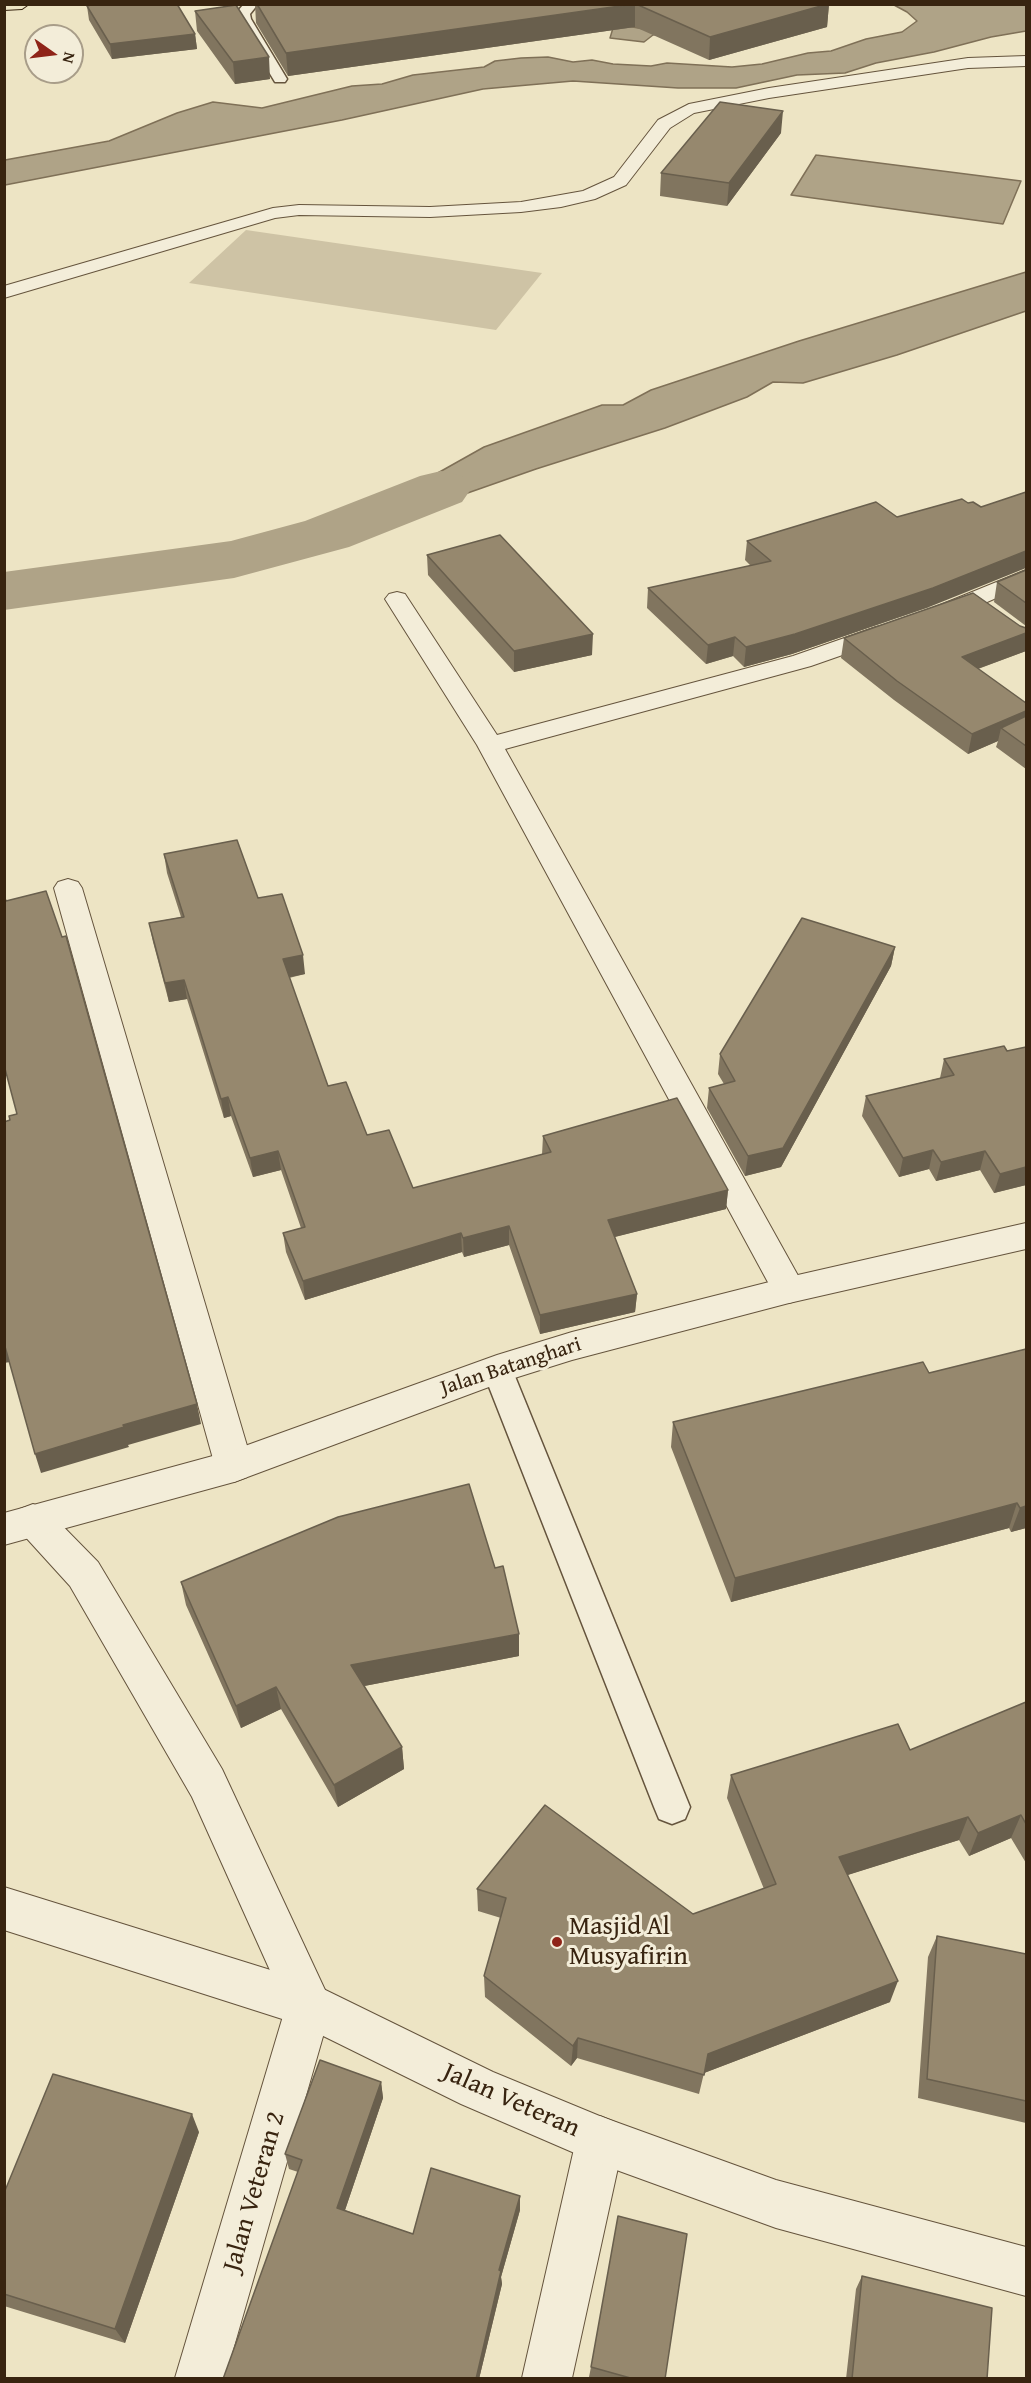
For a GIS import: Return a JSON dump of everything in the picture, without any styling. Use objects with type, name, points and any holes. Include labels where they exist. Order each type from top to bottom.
[{"type":"main road","points":[[4,6],[22,4]]},
{"type":"street","points":[[4,292],[273,213],[299,210],[430,212],[521,207],[561,202],[589,195],[620,181],[645,152],[664,124],[689,109],[769,93],[968,63],[1026,60]]},
{"type":"street","points":[[490,745],[802,661],[913,623],[981,606],[1026,577]]},
{"type":"street","points":[[397,599],[490,745],[789,1290]]},
{"type":"street","points":[[68,888],[234,1466]]},
{"type":"street","name":"Jalan Batanghari","points":[[19,1525],[234,1466],[497,1369],[572,1346],[789,1290],[1026,1236]]},
{"type":"street","points":[[19,1525],[84,1574],[207,1783],[309,2005]]},
{"type":"street","name":"Jalan Veteran","points":[[4,1908],[309,2005],[477,2088],[600,2140],[776,2205],[1026,2272]]},
{"type":"street","name":"Jalan Veteran 2","points":[[200,2379],[309,2005]]},
{"type":"street","points":[[547,2379],[600,2140]]},
{"type":"lane","points":[[252,4],[243,13],[244,19],[280,80]]},
{"type":"lane","points":[[497,1369],[672,1807]]},
{"type":"shaded area","points":[[894,5],[1026,5],[1026,31],[876,63],[845,73],[797,75],[736,88],[678,88],[573,81],[483,89],[342,120],[5,185],[5,160],[109,141],[177,113],[213,102],[262,108],[352,86],[382,84],[413,75],[484,67],[495,61],[521,58],[548,57],[573,62],[592,60],[613,64],[651,66],[667,63],[732,67],[762,64],[808,53],[831,51],[866,39],[902,32],[917,21]]},
{"type":"shaded area","points":[[622,25],[665,33],[653,35],[644,42],[610,38],[613,28]]},
{"type":"shaded area","points":[[816,155],[1021,181],[1003,224],[791,195]]},
{"type":"shaded area","points":[[246,230],[542,273],[496,330],[189,283]]},
{"type":"shaded area","points":[[1026,272],[1026,311],[897,355],[803,383],[773,382],[747,397],[665,428],[536,469],[348,535],[327,534],[333,517],[369,506],[411,488],[484,447],[602,405],[623,405],[651,390],[799,341]]},
{"type":"building","points":[[177,4],[195,34],[110,44],[87,6]]},
{"type":"building","points":[[257,4],[634,4],[286,53]]},
{"type":"building","points":[[636,4],[828,4],[710,37]]},
{"type":"building","points":[[236,5],[269,57],[233,62],[195,11]]},
{"type":"building","points":[[720,102],[783,111],[729,183],[661,173]]},
{"type":"building","points":[[1026,492],[1026,551],[933,588],[795,634],[746,647],[735,637],[708,645],[648,588],[771,561],[747,541],[876,502],[897,517],[962,499],[981,507]]},
{"type":"building","points":[[500,535],[593,634],[514,651],[427,555]]},
{"type":"building","points":[[1026,570],[1026,603],[997,582]]},
{"type":"building","points":[[973,593],[1026,628],[1026,633],[962,657],[1026,703],[1026,711],[972,734],[897,681],[844,638]]},
{"type":"building","points":[[1026,716],[1026,746],[1001,728]]},
{"type":"building","points":[[237,840],[258,898],[282,894],[303,955],[283,959],[328,1086],[346,1082],[367,1135],[389,1130],[413,1188],[551,1152],[543,1136],[677,1098],[728,1190],[608,1220],[637,1294],[540,1315],[509,1226],[463,1238],[461,1233],[303,1281],[283,1233],[305,1227],[278,1151],[250,1158],[228,1097],[221,1099],[184,980],[165,983],[149,923],[184,917],[164,854]]},
{"type":"building","points":[[46,891],[62,937],[66,936],[197,1404],[35,1454],[4,1343],[4,1122],[10,1120],[9,1116],[17,1114],[4,1065],[4,895],[6,901]]},
{"type":"building","points":[[802,918],[895,947],[783,1148],[748,1156],[709,1088],[735,1081],[720,1054]]},
{"type":"building","points":[[1004,1046],[1007,1051],[1026,1047],[1026,1167],[1000,1174],[985,1151],[941,1162],[933,1150],[903,1158],[866,1096],[954,1075],[944,1059]]},
{"type":"building","points":[[1026,1349],[1026,1506],[1020,1508],[1017,1503],[735,1578],[673,1422],[923,1362],[929,1373]]},
{"type":"building","points":[[469,1484],[495,1568],[503,1566],[519,1634],[351,1665],[402,1747],[334,1785],[276,1687],[236,1706],[181,1582],[338,1517]]},
{"type":"building","points":[[1026,1702],[1026,1824],[1021,1815],[978,1833],[968,1817],[839,1857],[898,1981],[708,2054],[704,2075],[578,2038],[573,2046],[484,1976],[506,1898],[477,1889],[545,1805],[693,1914],[776,1884],[731,1775],[898,1724],[910,1750]]},
{"type":"building","points":[[937,1936],[1026,1954],[1026,2101],[927,2079]]},
{"type":"building","points":[[320,2060],[381,2082],[337,2208],[413,2234],[431,2168],[520,2196],[499,2270],[501,2271],[476,2379],[223,2379],[302,2160],[285,2154]]},
{"type":"building","points":[[53,2074],[192,2114],[115,2329],[4,2294],[4,2193]]},
{"type":"building","points":[[618,2216],[687,2234],[665,2379],[634,2379],[591,2367]]},
{"type":"building","points":[[862,2276],[992,2308],[987,2379],[852,2379]]},
{"type":"waterway","points":[[4,591],[234,559],[327,534],[441,489]]},
{"type":"place","name":"Masjid Al Musyafirin","points":[[557,1942]]}]
